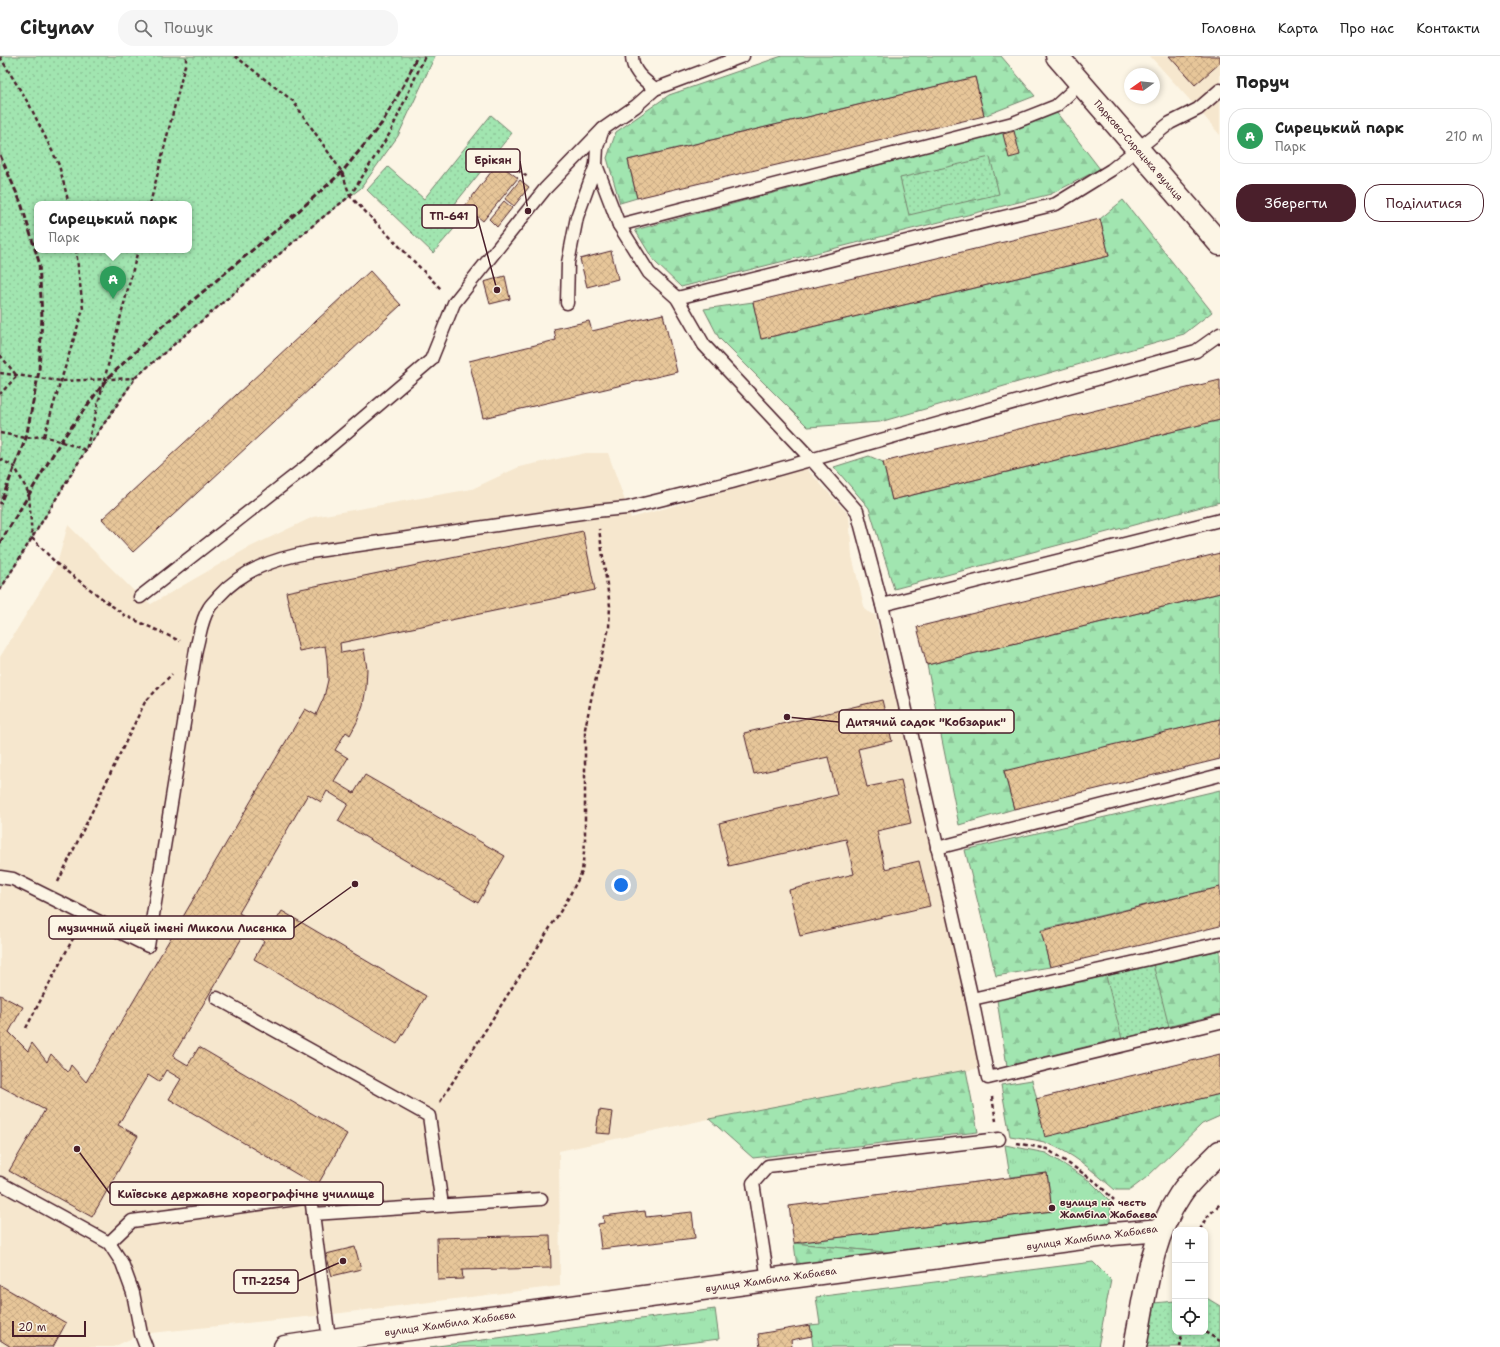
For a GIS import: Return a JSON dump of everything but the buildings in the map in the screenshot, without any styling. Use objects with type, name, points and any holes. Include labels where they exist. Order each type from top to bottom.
[{"type":"street","name":"Парково-Сирецька вулиця","points":[[1057,56],[1220,244]]},
{"type":"street","name":"вулиця Жамбила Жабаєва","points":[[285,1347],[768,1280],[1113,1234],[1161,1230],[1180,1194],[1220,1152]]},
{"type":"street","points":[[1135,1347],[1151,1268],[1161,1230]]},
{"type":"lane","points":[[632,56],[634,69],[639,76],[655,89]]},
{"type":"lane","points":[[140,597],[308,466],[431,360],[454,302],[545,189],[603,129],[636,106],[655,89],[743,56]]},
{"type":"lane","points":[[619,225],[1013,123],[1056,106],[1081,83]]},
{"type":"lane","points":[[677,298],[1056,204],[1111,170],[1170,124],[1198,109],[1220,90]]},
{"type":"lane","points":[[566,303],[568,263],[577,217],[596,165],[597,147],[603,129]]},
{"type":"lane","points":[[596,165],[619,225],[649,273],[677,298],[704,345],[811,459],[857,511],[882,605],[972,999],[988,1078],[1220,1022]]},
{"type":"lane","points":[[0,878],[13,879],[148,946],[196,649],[203,620],[209,608],[229,585],[256,567],[293,555],[310,552],[634,506],[732,482],[1196,351],[1220,334]]},
{"type":"lane","points":[[882,605],[1220,520]]},
{"type":"lane","points":[[937,848],[1220,775]]},
{"type":"lane","points":[[972,999],[1220,943]]},
{"type":"lane","points":[[216,998],[429,1116],[442,1205]]},
{"type":"lane","points":[[768,1280],[753,1183],[768,1166],[999,1139]]},
{"type":"lane","points":[[0,1183],[108,1243],[122,1262],[133,1293],[141,1334],[146,1347]]},
{"type":"lane","points":[[108,1243],[132,1221],[311,1197],[329,1340]]},
{"type":"lane","points":[[313,1214],[541,1199]]},
{"type":"path","points":[[0,56],[30,106],[59,165],[68,201]]},
{"type":"path","points":[[151,201],[186,56]]},
{"type":"path","points":[[235,56],[293,101],[342,172],[350,196],[454,302]]},
{"type":"path","points":[[0,590],[86,450],[136,378],[318,221],[350,196],[390,133],[425,56]]},
{"type":"path","points":[[507,169],[510,165],[545,189]]},
{"type":"path","points":[[44,436],[83,309],[76,253]]},
{"type":"path","points":[[86,450],[106,380],[137,253]]},
{"type":"path","points":[[0,355],[17,376]]},
{"type":"path","points":[[0,373],[61,381],[136,378]]},
{"type":"path","points":[[0,394],[17,376]]},
{"type":"path","points":[[0,433],[26,438],[44,436],[86,450]]},
{"type":"path","points":[[0,459],[16,467],[29,494],[32,538],[57,564],[124,615],[196,649],[145,702],[50,897]]},
{"type":"path","points":[[429,1116],[565,904],[582,872],[585,842],[585,729],[592,690],[609,628],[610,606],[595,511]]},
{"type":"path","points":[[26,1028],[85,915]]},
{"type":"path","points":[[988,1078],[999,1139],[1047,1149],[1096,1182],[1114,1200]]},
{"type":"path","points":[[1202,1227],[1206,1218],[1220,1204]]},
{"type":"path","points":[[1208,1334],[1220,1341]]},
{"type":"path","points":[[1180,1347],[1182,1335]]},
{"type":"shaded area","points":[[1150,56],[1220,56],[1220,135],[1198,109]]},
{"type":"shaded area","points":[[586,453],[608,453],[631,518],[806,468],[849,515],[852,556],[865,610],[875,615],[925,820],[981,1068],[709,1119],[559,1151],[560,1286],[325,1315],[141,1334],[113,1347],[0,1347],[0,657],[57,564],[68,525],[140,597],[151,604],[246,549],[313,517],[472,489],[519,467]]},
{"type":"green space","points":[[0,56],[435,56],[398,136],[361,188],[318,221],[136,377],[86,450],[0,590]]},
{"type":"green space","points":[[782,56],[1001,56],[1035,96],[984,116],[975,77],[628,160],[637,198],[620,203],[607,158],[616,132],[669,95]]},
{"type":"green space","points":[[1056,112],[1100,169],[1051,194],[681,287],[654,261],[635,230],[1013,129]]},
{"type":"green space","points":[[491,115],[512,133],[449,211],[459,223],[433,253],[367,190],[388,167],[424,199]]},
{"type":"green space","points":[[990,157],[999,194],[909,215],[900,178]]},
{"type":"green space","points":[[1123,200],[1212,312],[1184,334],[880,422],[808,427],[719,338],[704,309],[753,302],[762,339],[1109,256],[1100,219]]},
{"type":"green space","points":[[1220,420],[1220,502],[894,589],[869,508],[834,467],[869,456],[883,462],[892,500]]},
{"type":"green space","points":[[1220,593],[1220,719],[1004,772],[1014,809],[959,825],[927,665]]},
{"type":"green space","points":[[1220,790],[1220,887],[1041,930],[1050,967],[996,976],[965,850]]},
{"type":"green space","points":[[1220,950],[1220,1014],[1007,1066],[997,1000]]},
{"type":"green space","points":[[1153,964],[1169,1027],[1122,1039],[1106,976]]},
{"type":"green space","points":[[966,1070],[978,1132],[753,1158],[709,1119]]},
{"type":"green space","points":[[1032,1080],[1046,1136],[1220,1094],[1220,1116],[1202,1124],[1147,1177],[1130,1190],[1115,1190],[1082,1163],[1064,1151],[1044,1142],[1010,1136],[1001,1085]]},
{"type":"green space","points":[[1005,1145],[1046,1153],[1090,1181],[1111,1202],[1110,1223],[893,1253],[794,1243],[1052,1211],[1047,1173],[1010,1177]]},
{"type":"green space","points":[[794,1243],[893,1253],[797,1267]]},
{"type":"green space","points":[[1093,1262],[1111,1280],[1098,1347],[813,1347],[810,1325],[820,1324],[816,1297]]},
{"type":"green space","points":[[1208,1299],[1220,1306],[1220,1347],[1145,1347],[1154,1303],[1172,1301],[1172,1335],[1208,1335]]},
{"type":"green space","points":[[715,1309],[719,1339],[655,1347],[430,1347]]},
{"type":"railway","points":[[0,543],[61,441],[106,380],[160,328],[294,215],[342,172],[382,123],[407,79],[417,56]]},
{"type":"railway","points":[[0,155],[21,203],[34,246]]},
{"type":"railway","points":[[0,504],[26,438],[39,371],[42,317],[39,262],[36,253]]},
{"type":"place","name":"Ерікян","points":[[528,211]]},
{"type":"place","name":"ТП-641","points":[[497,290]]},
{"type":"place","name":"Сирецький парк","points":[[113,299]]},
{"type":"place","name":"Дитячий садок \"Кобзарик\"","points":[[787,717]]},
{"type":"place","name":"музичний ліцей імені Миколи Лисенка","points":[[355,884]]},
{"type":"place","name":"Київське державне хореографічне училище","points":[[77,1149]]},
{"type":"place","name":"вулиця на честь Жамбіла Жабаєва","points":[[1052,1208]]},
{"type":"place","name":"ТП-2254","points":[[343,1261]]}]
